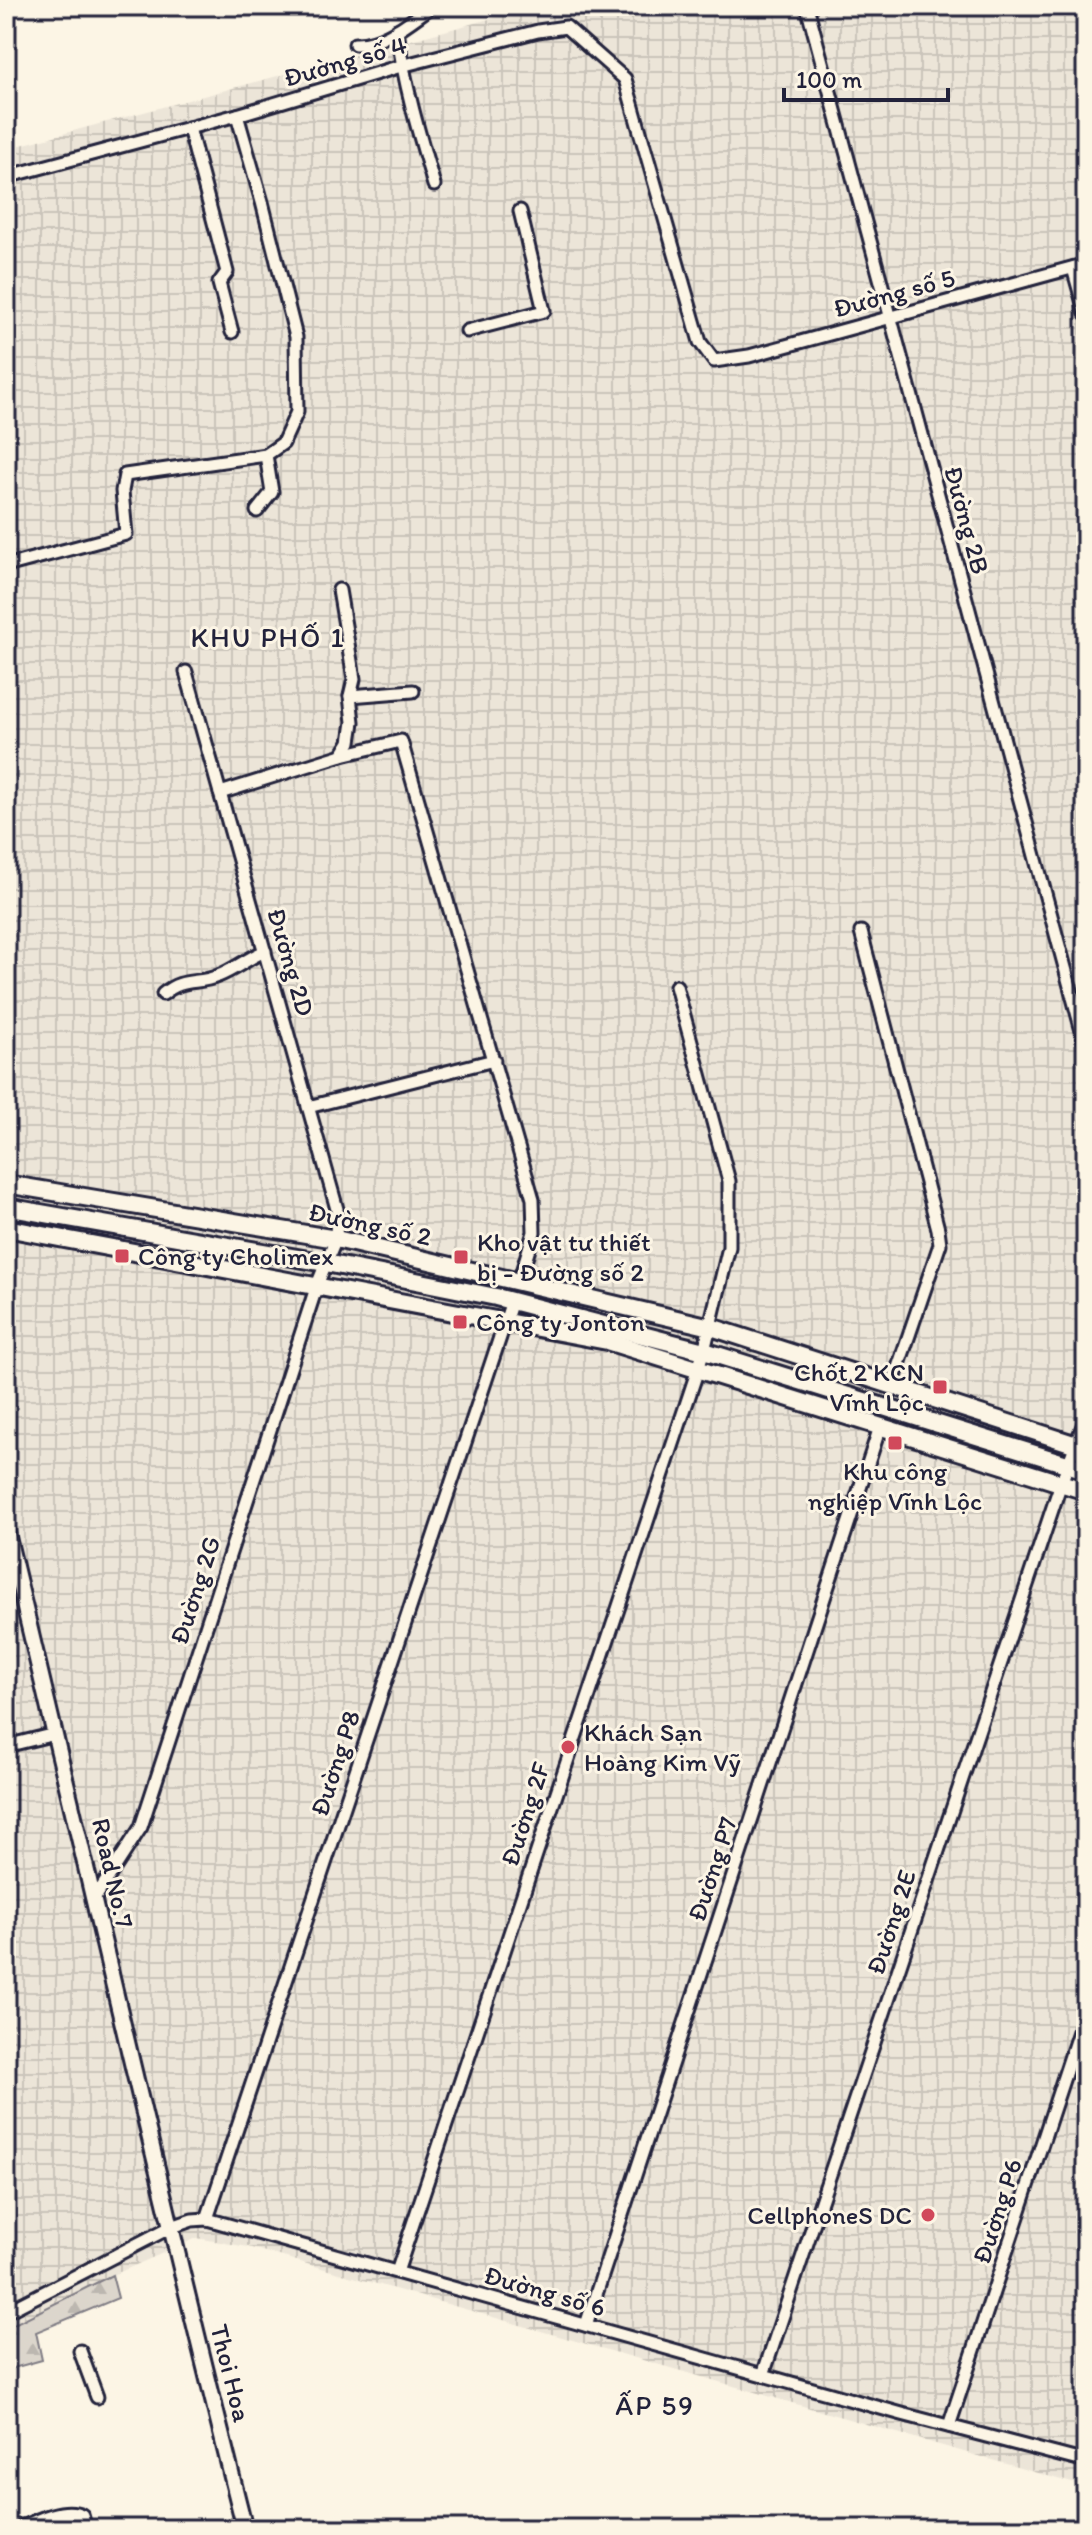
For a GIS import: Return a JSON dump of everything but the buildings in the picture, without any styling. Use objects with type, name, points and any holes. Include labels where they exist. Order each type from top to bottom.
[{"type":"main road","name":"Đường số 2","points":[[6,1184],[336,1239],[711,1327],[1082,1446]]},
{"type":"main road","name":"Đường số 2","points":[[6,1207],[326,1263],[512,1301],[704,1351],[1086,1470]]},
{"type":"main road","points":[[6,1228],[607,1341],[1086,1491]]},
{"type":"street","points":[[355,44],[367,44],[397,30],[432,6]]},
{"type":"street","name":"Đường 2B","points":[[807,6],[1086,1046]]},
{"type":"street","name":"Đường số 4","points":[[6,177],[237,115],[401,66],[538,31],[566,27],[625,79],[700,342],[714,361]]},
{"type":"street","points":[[397,30],[401,66],[434,185]]},
{"type":"street","points":[[6,566],[126,534],[122,491],[125,475],[266,455],[283,443],[297,412],[296,337],[237,115]]},
{"type":"street","points":[[189,128],[227,272],[219,283],[232,332]]},
{"type":"street","points":[[467,331],[544,311],[520,211]]},
{"type":"street","name":"Đường số 5","points":[[714,361],[749,356],[1086,264]]},
{"type":"street","points":[[1073,268],[1086,314]]},
{"type":"street","points":[[257,511],[272,492],[266,455]]},
{"type":"street","points":[[339,590],[354,679],[350,696],[352,732],[342,755]]},
{"type":"street","name":"Đường 2D","points":[[186,672],[337,1209],[336,1239],[326,1263]]},
{"type":"street","points":[[350,696],[413,691]]},
{"type":"street","points":[[220,793],[342,755],[401,741],[533,1199],[534,1232],[519,1282]]},
{"type":"street","points":[[861,932],[940,1244],[892,1385]]},
{"type":"street","points":[[163,994],[178,983],[220,976],[265,951]]},
{"type":"street","name":"Đường 2F","points":[[397,2272],[704,1351],[729,1247],[729,1181],[676,986]]},
{"type":"street","points":[[308,1107],[494,1060]]},
{"type":"street","name":"Đường 2G","points":[[95,1898],[141,1827],[326,1263]]},
{"type":"street","name":"Đường P8","points":[[207,2219],[512,1301]]},
{"type":"street","points":[[1069,1464],[1082,1446],[1086,1418]]},
{"type":"street","name":"Đường P7","points":[[586,2325],[880,1427]]},
{"type":"street","name":"Đường 2E","points":[[763,2375],[1069,1464]]},
{"type":"street","name":"Road No.7","points":[[6,1529],[95,1898],[169,2228]]},
{"type":"street","points":[[6,1746],[55,1734]]},
{"type":"street","name":"Đường P6","points":[[949,2426],[1086,2010]]},
{"type":"street","name":"Đường số 6","points":[[6,2312],[169,2228],[192,2220],[207,2219],[1086,2462]]},
{"type":"street","name":"Thoi Hoa","points":[[169,2228],[245,2529]]},
{"type":"street","points":[[80,2351],[97,2397]]},
{"type":"street","points":[[18,2529],[52,2516],[79,2512],[86,2529]]},
{"type":"shaded area","points":[[538,6],[1086,6],[1086,2487],[248,2247],[197,2238],[113,2275],[118,2298],[36,2332],[42,2360],[6,2370],[6,149]]},
{"type":"green space","points":[[112,2275],[118,2298],[36,2332],[42,2360],[6,2370],[6,2328]]},
{"type":"place","name":"Công ty Cholimex","points":[[122,1256]]},
{"type":"place","name":"Kho vật tư thiết bị - Đường số 2","points":[[461,1257]]},
{"type":"place","name":"Công ty Jonton","points":[[460,1322]]},
{"type":"place","name":"Chốt 2 KCN Vĩnh Lộc","points":[[940,1387]]},
{"type":"place","name":"Khu công nghiệp Vĩnh Lộc","points":[[895,1443]]},
{"type":"place","name":"Khách Sạn Hoàng Kim Vỹ","points":[[568,1747]]},
{"type":"place","name":"CellphoneS DC","points":[[928,2215]]},
{"type":"district","name":"KHU PHỐ 1","points":[[268,637]]},
{"type":"district","name":"ẤP 59","points":[[655,2405]]}]
